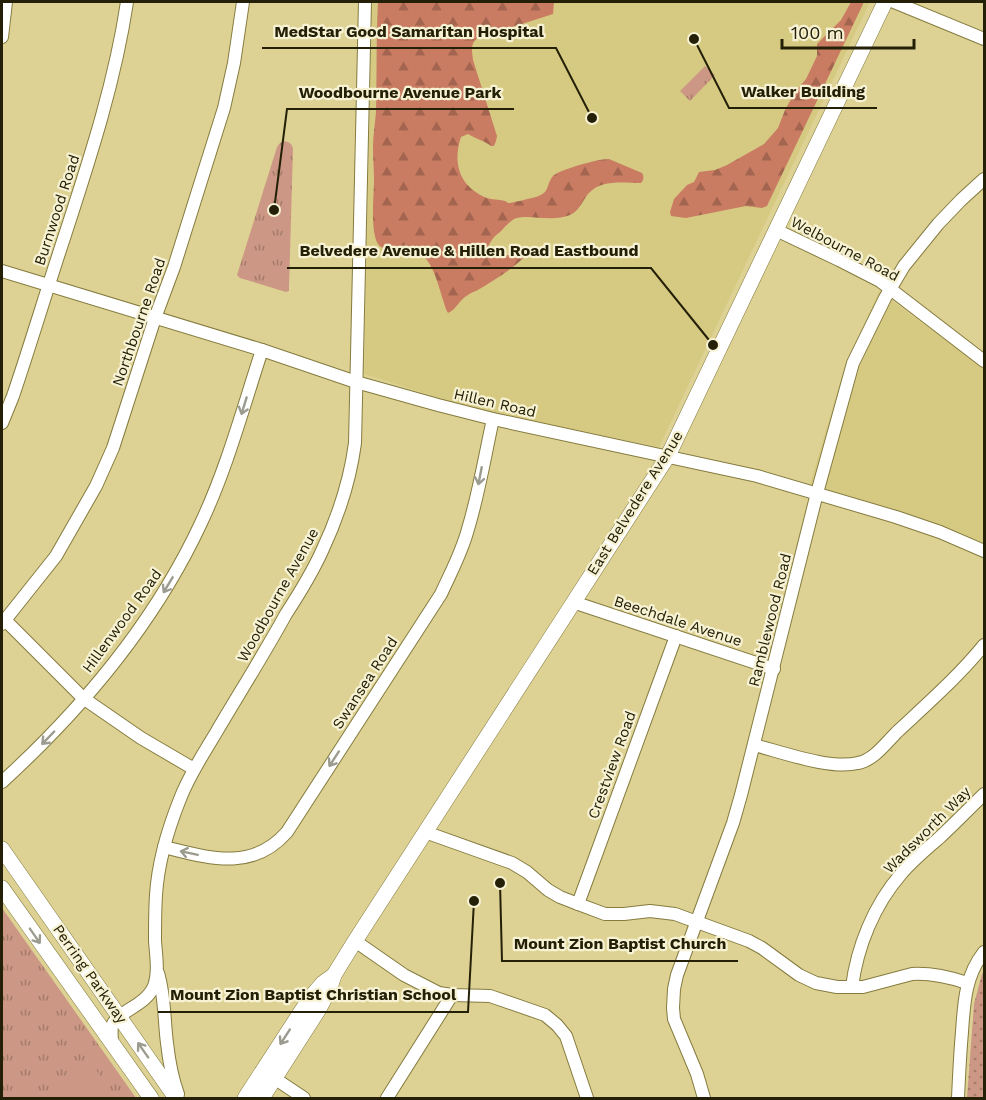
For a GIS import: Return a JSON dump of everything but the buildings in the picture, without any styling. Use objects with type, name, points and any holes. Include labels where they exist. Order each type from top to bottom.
[{"type":"main road","name":"East Belvedere Avenue","points":[[262,1098],[319,1009],[334,975],[355,941],[668,456],[885,2]]},
{"type":"main road","name":"Perring Parkway","points":[[2,849],[178,1098]]},
{"type":"main road","name":"Perring Parkway","points":[[2,888],[151,1098]]},
{"type":"main road","name":"East Belvedere Avenue","points":[[245,1098],[310,998],[323,983],[334,975]]},
{"type":"street","points":[[2,37],[6,2]]},
{"type":"street","name":"Burnwood Road","points":[[2,423],[13,396],[87,166],[108,93],[127,2]]},
{"type":"street","name":"Northbourne Road","points":[[3,622],[56,556],[96,486],[113,448],[174,267],[224,108],[234,63],[243,2]]},
{"type":"street","name":"Woodbourne Avenue","points":[[178,1098],[167,1043],[155,939],[156,895],[164,848],[178,804],[194,769],[322,553],[337,516],[352,462],[355,443],[365,2]]},
{"type":"street","points":[[894,2],[984,39]]},
{"type":"street","name":"Ramblewood Road","points":[[704,1098],[697,1074],[674,1019],[674,989],[677,975],[733,823],[817,493],[853,363],[904,266],[938,224],[984,179]]},
{"type":"street","name":"Welbourne Road","points":[[776,230],[891,288],[984,361]]},
{"type":"street","name":"Hillen Road","points":[[2,271],[262,350],[356,382],[493,419],[757,476],[896,517],[982,546]]},
{"type":"street","name":"Hillenwood Road","points":[[2,782],[64,721],[119,655],[167,586],[202,521],[230,451],[262,350]]},
{"type":"street","name":"Swansea Road","points":[[164,848],[217,859],[238,859],[263,852],[287,832],[441,594],[457,562],[468,530],[493,419]]},
{"type":"street","name":"Beechdale Avenue","points":[[573,602],[774,669]]},
{"type":"street","points":[[3,622],[82,698],[141,738],[194,769]]},
{"type":"street","name":"Crestview Road","points":[[578,904],[676,636]]},
{"type":"street","points":[[754,745],[833,764],[858,763],[865,760],[880,749],[952,681],[984,645]]},
{"type":"street","name":"Wadsworth Way","points":[[852,987],[856,960],[870,923],[890,889],[908,866],[984,794]]},
{"type":"street","points":[[425,832],[512,863],[527,872],[548,890],[594,911],[613,914],[662,912],[675,914],[749,941],[809,981],[826,986],[873,985],[920,974],[939,975],[967,983]]},
{"type":"street","points":[[355,941],[404,975],[439,993],[497,998],[545,1015],[562,1031],[569,1044],[587,1098]]},
{"type":"street","points":[[958,1098],[964,996],[967,983],[984,952]]},
{"type":"street","name":"Woodbourne Avenue","points":[[119,1016],[147,996],[154,985],[157,969]]},
{"type":"street","points":[[387,1098],[452,995]]},
{"type":"street","points":[[112,1044],[111,1028],[119,1016]]},
{"type":"street","points":[[274,1078],[304,1098]]},
{"type":"shaded area","points":[[372,2],[870,2],[659,447],[474,409],[364,374]]},
{"type":"shaded area","points":[[879,291],[984,369],[984,541],[976,550],[808,491],[843,372]]},
{"type":"green space","points":[[378,2],[554,2],[553,14],[475,40],[472,50],[473,60],[497,136],[494,146],[468,134],[461,137],[457,156],[458,165],[460,174],[470,188],[489,199],[509,203],[541,195],[546,191],[553,176],[563,171],[605,159],[642,173],[642,182],[599,186],[588,194],[576,211],[570,215],[548,218],[520,217],[512,220],[494,238],[487,250],[501,256],[526,248],[531,250],[511,268],[470,294],[448,313],[434,272],[427,259],[411,246],[381,247],[374,231],[373,148]]},
{"type":"green space","points":[[851,2],[864,2],[767,206],[762,208],[746,206],[686,218],[671,216],[674,199],[687,185],[694,182],[699,172],[715,170],[727,165],[764,144],[778,128],[785,110],[795,92],[806,79],[817,56],[817,44],[841,20]]},
{"type":"green space","points":[[705,66],[715,75],[690,101],[680,91]]},
{"type":"green space","points":[[284,141],[291,144],[293,148],[289,291],[286,292],[240,278],[237,275],[277,147]]},
{"type":"green space","points":[[2,908],[136,1098],[2,1098]]},
{"type":"green space","points":[[984,971],[984,1098],[967,1098],[974,1004]]},
{"type":"green space","points":[[93,1065],[114,1098],[39,1098]]},
{"type":"place","name":"Walker Building","points":[[694,39]]},
{"type":"place","name":"MedStar Good Samaritan Hospital","points":[[592,118]]},
{"type":"place","name":"Woodbourne Avenue Park","points":[[274,210]]},
{"type":"place","name":"Belvedere Avenue & Hillen Road Eastbound","points":[[713,345]]},
{"type":"place","name":"Mount Zion Baptist Church","points":[[500,883]]},
{"type":"place","name":"Mount Zion Baptist Christian School","points":[[474,901]]}]
